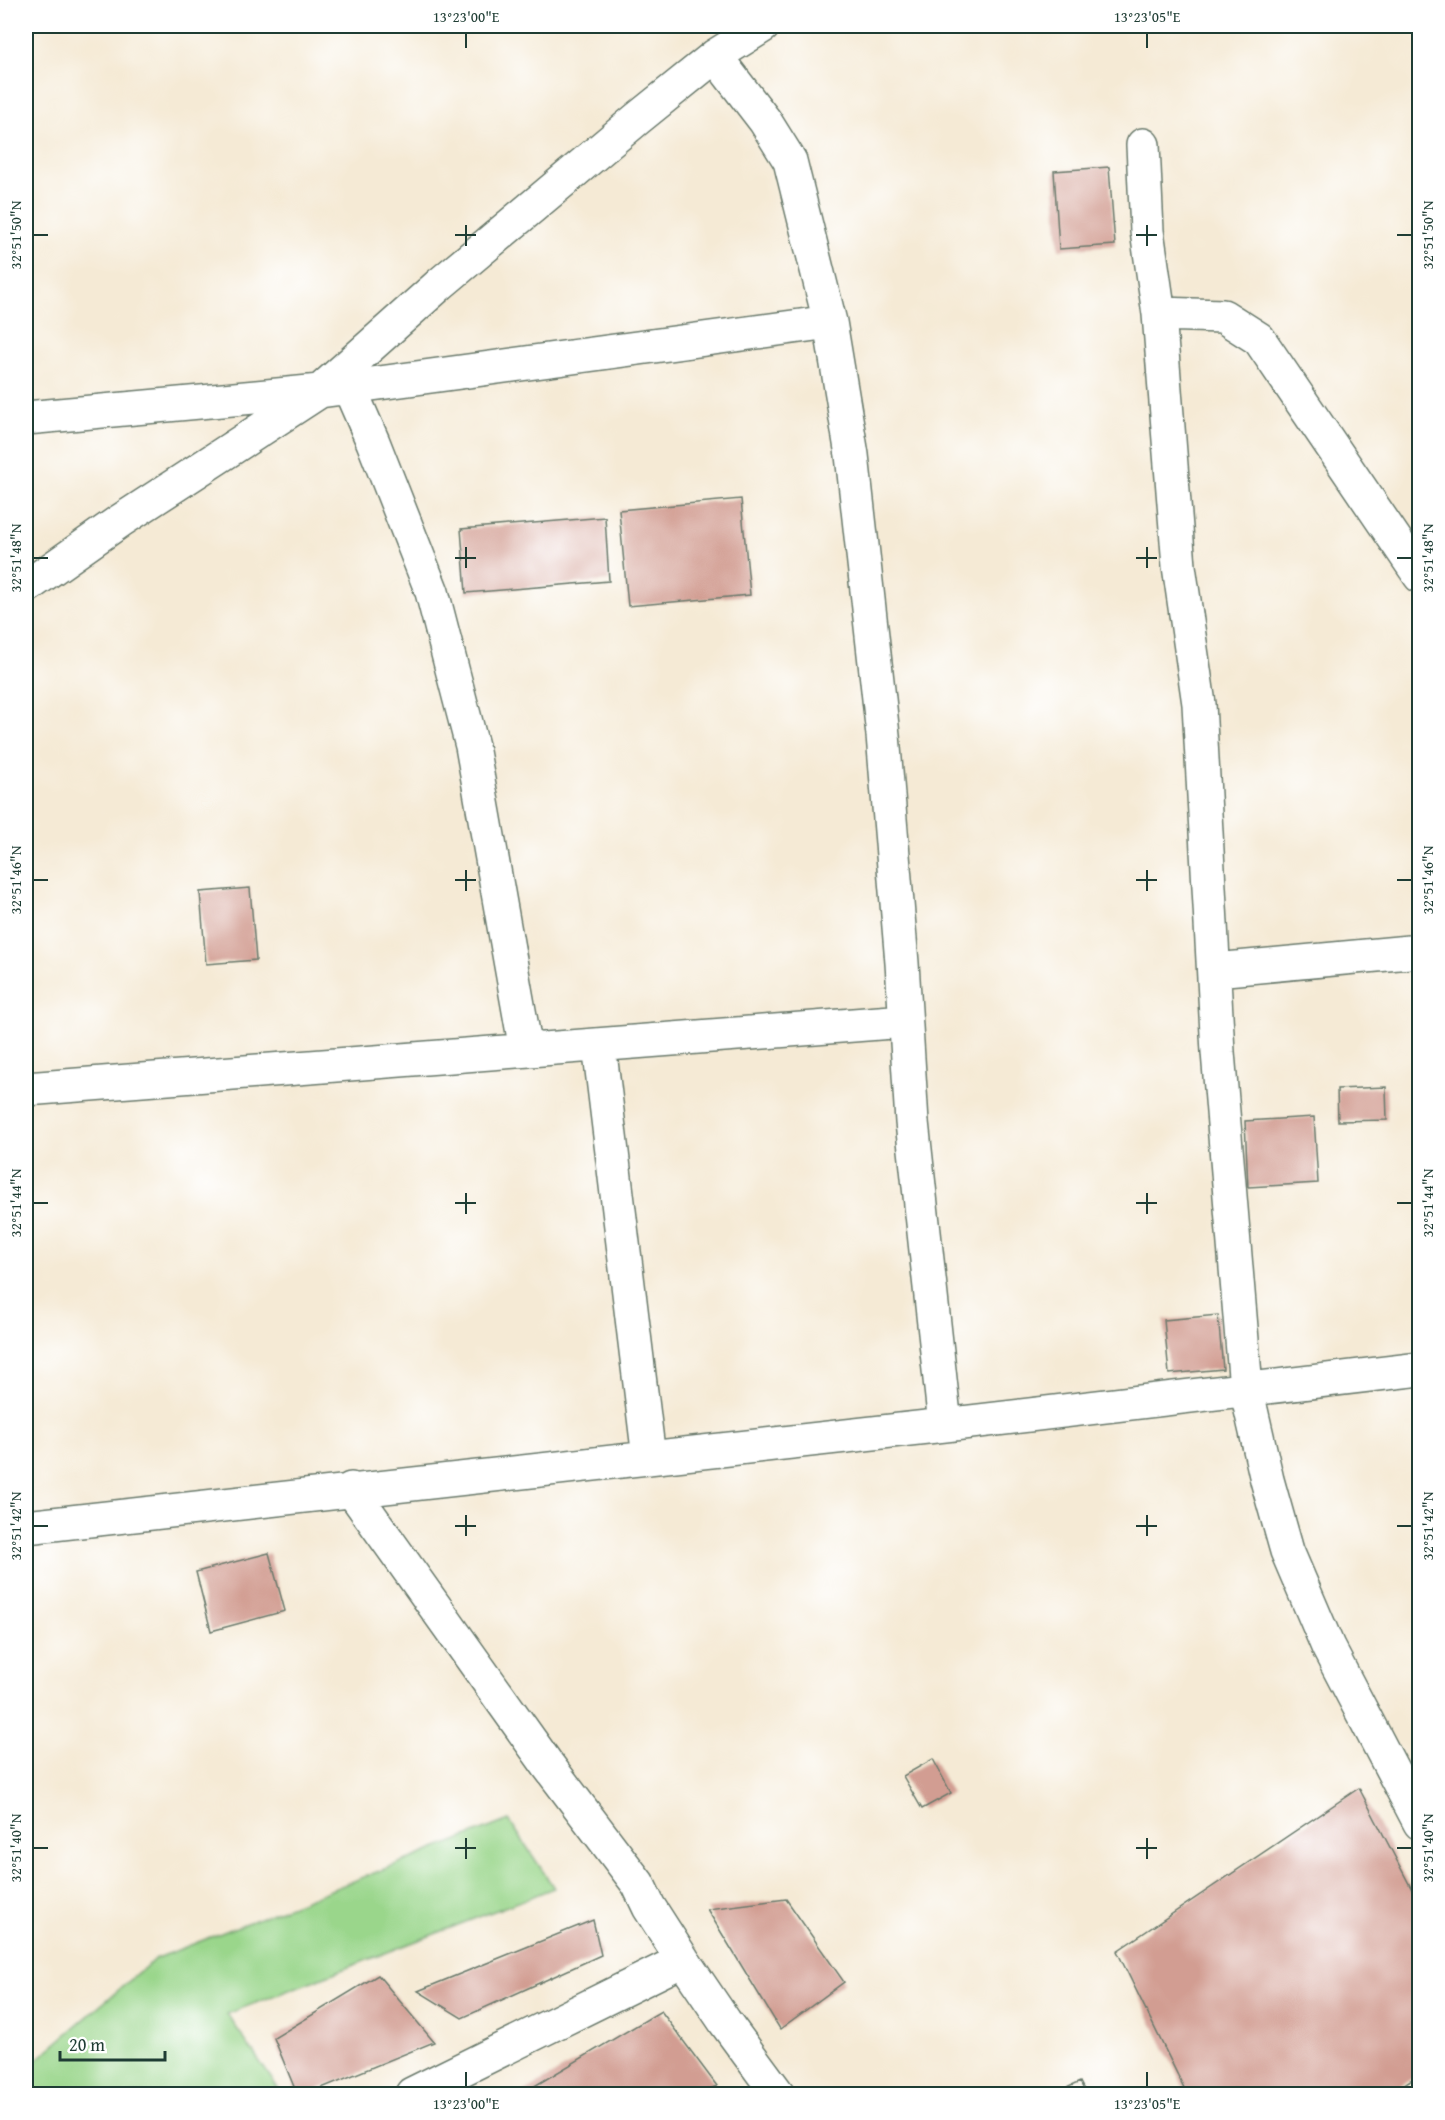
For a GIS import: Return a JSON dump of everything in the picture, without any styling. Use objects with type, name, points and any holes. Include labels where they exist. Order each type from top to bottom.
[{"type":"street","points":[[26,587],[120,521],[334,389],[440,284],[715,56],[763,26]]},
{"type":"street","points":[[715,56],[765,121],[790,161],[830,322],[852,455],[883,735],[912,1122],[945,1425]]},
{"type":"street","points":[[1143,145],[1147,231],[1159,314],[1179,566],[1199,704],[1218,1052],[1246,1388],[1267,1480],[1287,1551],[1328,1647],[1419,1823]]},
{"type":"street","points":[[1159,314],[1224,316],[1259,339],[1419,576]]},
{"type":"street","points":[[26,418],[334,389],[830,322]]},
{"type":"street","points":[[334,389],[432,592],[472,746],[526,1050]]},
{"type":"street","points":[[1215,970],[1419,951]]},
{"type":"street","points":[[26,1089],[905,1021]]},
{"type":"street","points":[[599,1045],[649,1458]]},
{"type":"street","points":[[26,1527],[945,1425],[1419,1369]]},
{"type":"street","points":[[351,1490],[547,1764],[626,1868],[683,1960],[778,2094]]},
{"type":"street","points":[[412,2094],[683,1960]]},
{"type":"green space","points":[[509,1820],[554,1888],[227,2014],[282,2094],[26,2094],[26,2069],[155,1959]]},
{"type":"building","points":[[1109,167],[1115,245],[1059,249],[1054,171]]},
{"type":"building","points":[[741,499],[750,595],[628,606],[619,510]]},
{"type":"building","points":[[605,517],[609,581],[466,593],[461,529]]},
{"type":"building","points":[[250,888],[256,960],[206,964],[200,892]]},
{"type":"building","points":[[1386,1087],[1387,1120],[1338,1121],[1337,1089]]},
{"type":"building","points":[[1314,1117],[1318,1183],[1248,1187],[1245,1121]]},
{"type":"building","points":[[1218,1315],[1223,1369],[1169,1374],[1164,1320]]},
{"type":"building","points":[[269,1553],[285,1611],[211,1631],[196,1572]]},
{"type":"building","points":[[933,1759],[951,1793],[922,1809],[903,1776]]},
{"type":"building","points":[[1359,1788],[1420,1905],[1420,2074],[1389,2094],[1187,2094],[1117,1951]]},
{"type":"building","points":[[786,1899],[844,1982],[780,2029],[707,1909]]},
{"type":"building","points":[[593,1920],[601,1955],[462,2018],[418,1991]]},
{"type":"building","points":[[378,1975],[434,2042],[307,2094],[297,2094],[274,2038]]},
{"type":"building","points":[[661,2011],[717,2086],[698,2094],[521,2094]]},
{"type":"building","points":[[1080,2082],[1086,2094],[1053,2094]]}]
